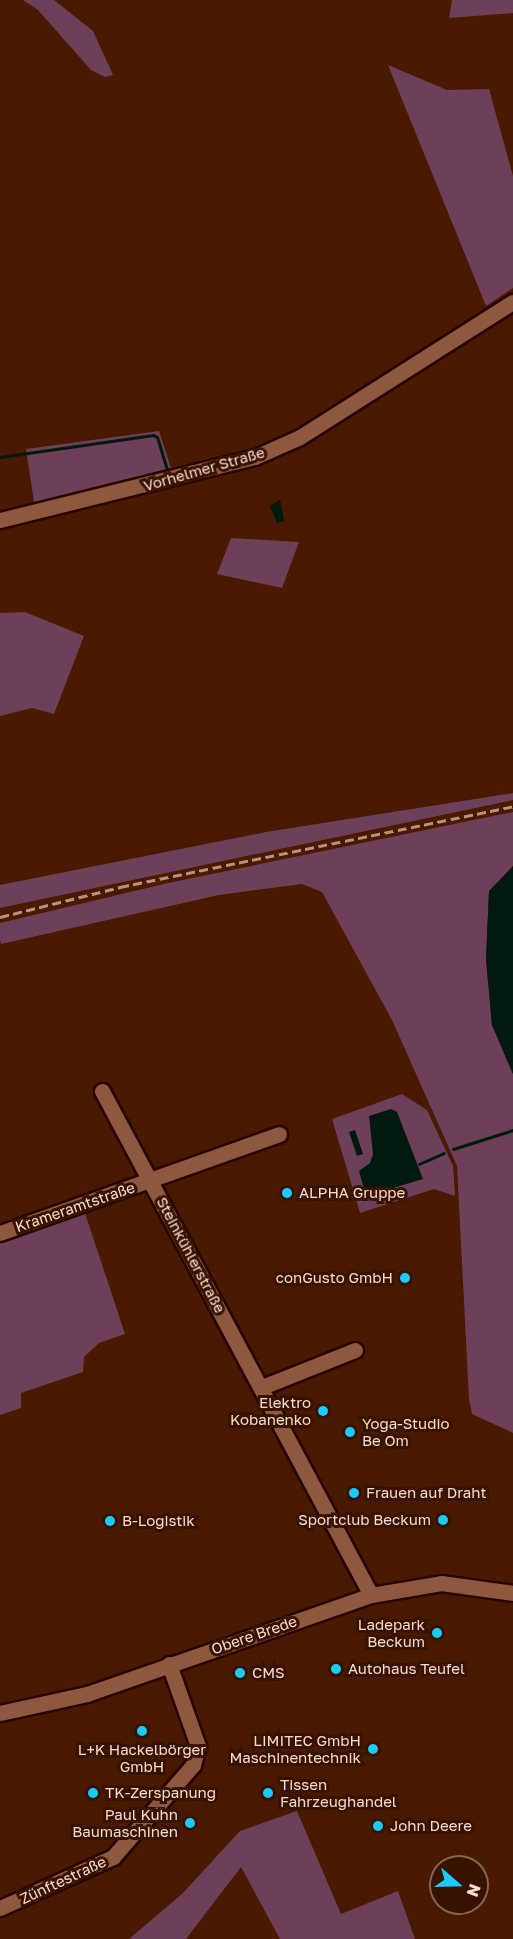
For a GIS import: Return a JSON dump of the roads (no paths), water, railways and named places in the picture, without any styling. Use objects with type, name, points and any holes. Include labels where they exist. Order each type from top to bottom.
[{"type":"street","name":"Vorhelmer Straße","points":[[0,520],[255,457],[300,437],[513,302]]},
{"type":"street","points":[[102,1091],[151,1181]]},
{"type":"street","name":"Steinkühlerstraße","points":[[279,1134],[151,1181],[370,1595]]},
{"type":"street","name":"Krameramtstraße","points":[[0,1233],[151,1181]]},
{"type":"street","points":[[262,1387],[355,1350]]},
{"type":"street","name":"Obere Brede","points":[[0,1713],[52,1704],[370,1595],[441,1583],[513,1593]]},
{"type":"street","name":"Zünftestraße","points":[[0,1908],[113,1857],[193,1765],[198,1746],[169,1664]]},
{"type":"waterway","points":[[0,457],[153,435],[157,437],[167,469]]},
{"type":"waterway","points":[[453,1149],[513,1130]]},
{"type":"waterway","points":[[419,1164],[444,1153]]},
{"type":"railway","points":[[0,917],[120,887],[513,806]]},
{"type":"place","name":"ALPHA Gruppe","points":[[287,1193]]},
{"type":"place","name":"conGusto GmbH","points":[[405,1278]]},
{"type":"place","name":"Elektro Kobanenko","points":[[323,1411]]},
{"type":"place","name":"Yoga-Studio Be Om","points":[[350,1432]]},
{"type":"place","name":"Frauen auf Draht","points":[[354,1493]]},
{"type":"place","name":"Sportclub Beckum","points":[[443,1520]]},
{"type":"place","name":"B-Logistik","points":[[110,1521]]},
{"type":"place","name":"Ladepark Beckum","points":[[437,1633]]},
{"type":"place","name":"Autohaus Teufel","points":[[336,1669]]},
{"type":"place","name":"CMS","points":[[240,1673]]},
{"type":"place","name":"L+K Hackelbörger GmbH","points":[[142,1731]]},
{"type":"place","name":"LIMITEC GmbH Maschinentechnik","points":[[373,1749]]},
{"type":"place","name":"TK-Zerspanung","points":[[93,1793]]},
{"type":"place","name":"Tissen Fahrzeughandel","points":[[268,1793]]},
{"type":"place","name":"Paul Kuhn Baumaschinen","points":[[190,1823]]},
{"type":"place","name":"John Deere","points":[[378,1826]]}]
